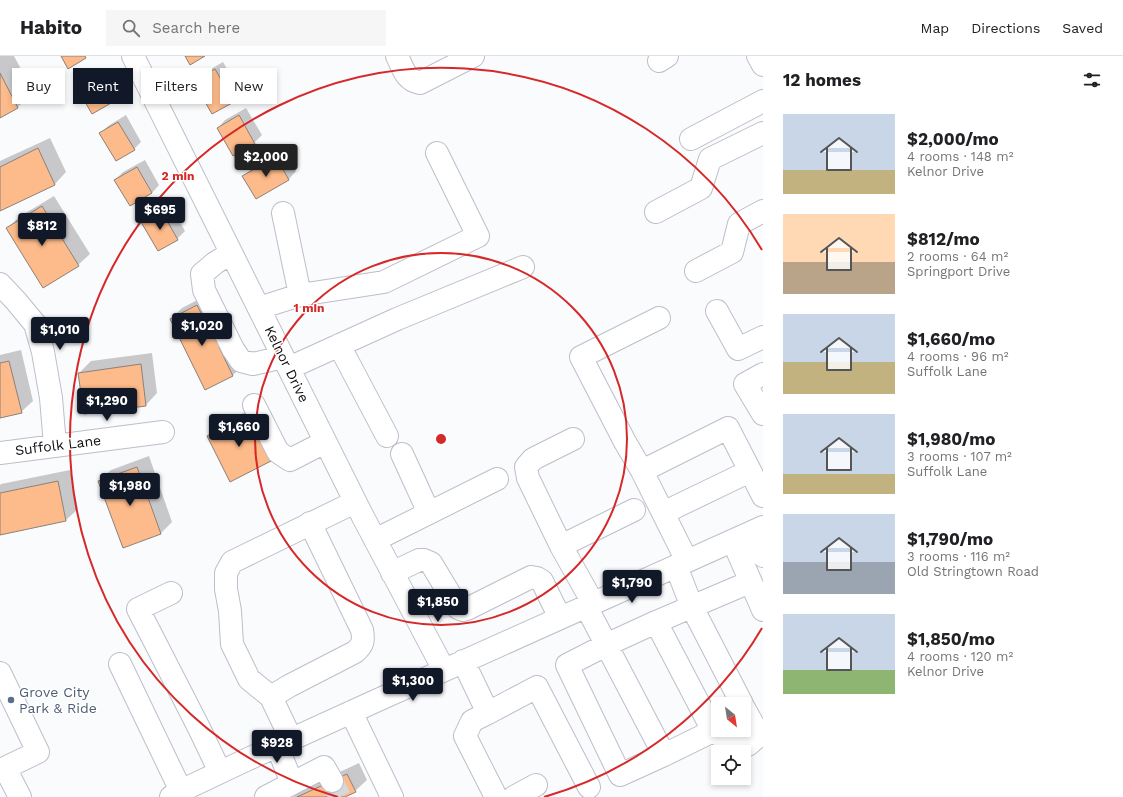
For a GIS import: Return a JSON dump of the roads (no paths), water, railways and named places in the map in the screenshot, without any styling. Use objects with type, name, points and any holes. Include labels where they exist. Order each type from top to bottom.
[{"type":"street","name":"Kelnor Drive","points":[[133,56],[355,502],[392,573],[453,665],[488,712]]},
{"type":"street","points":[[397,56],[408,77],[414,82],[420,82],[473,56]]},
{"type":"street","points":[[758,56],[763,65]]},
{"type":"street","points":[[691,139],[763,101]]},
{"type":"street","points":[[656,212],[701,188],[710,159],[763,133]]},
{"type":"street","points":[[259,308],[300,295],[384,282],[478,236],[437,153]]},
{"type":"street","points":[[696,271],[732,252],[739,224],[763,211]]},
{"type":"street","points":[[284,213],[300,295]]},
{"type":"street","points":[[231,253],[215,263],[202,274],[204,290],[233,349],[241,360],[253,364],[286,363],[339,345],[397,319],[523,267]]},
{"type":"street","points":[[0,284],[35,324],[43,352],[51,398],[55,446]]},
{"type":"street","points":[[717,311],[738,349],[763,337]]},
{"type":"street","points":[[659,318],[581,357],[663,513],[681,564],[692,607],[738,697]]},
{"type":"street","points":[[339,345],[387,436]]},
{"type":"street","points":[[763,374],[745,384],[763,414]]},
{"type":"street","points":[[254,406],[278,452],[290,460],[325,442]]},
{"type":"street","points":[[642,471],[728,428],[763,496]]},
{"type":"street","name":"Suffolk Lane","points":[[0,453],[163,432]]},
{"type":"street","points":[[573,439],[532,459],[526,467],[528,478],[590,604],[606,644],[664,755]]},
{"type":"street","points":[[402,454],[429,513]]},
{"type":"street","points":[[663,513],[750,471]]},
{"type":"street","points":[[375,540],[497,479]]},
{"type":"street","points":[[292,783],[284,742],[271,697],[249,679],[232,644],[230,611],[226,589],[226,573],[232,562],[355,502]]},
{"type":"street","points":[[561,546],[634,510]]},
{"type":"street","points":[[271,697],[355,652],[361,646],[363,638],[362,630],[310,523]]},
{"type":"street","points":[[120,664],[176,794],[284,742],[453,665],[758,530],[763,556]]},
{"type":"street","points":[[733,541],[763,610]]},
{"type":"street","points":[[392,573],[419,560],[424,560],[431,563],[458,608],[463,610],[531,577],[537,578],[542,581],[560,618]]},
{"type":"street","points":[[711,732],[620,775],[567,665],[606,644],[750,582]]},
{"type":"street","points":[[171,593],[138,609],[220,772]]},
{"type":"street","points":[[656,622],[711,725]]},
{"type":"street","points":[[0,673],[38,752],[3,770],[20,797]]},
{"type":"street","points":[[496,797],[465,736],[472,721],[537,687],[589,787]]},
{"type":"street","points":[[351,712],[392,797]]},
{"type":"street","points":[[722,737],[735,746],[748,744],[755,739],[756,730],[751,721]]},
{"type":"street","points":[[266,797],[324,767],[332,781]]},
{"type":"street","points":[[514,797],[536,786]]},
{"type":"tunnel","points":[[332,781],[340,797]]},
{"type":"place","name":"Grove City Park & Ride","points":[[11,700]]}]
